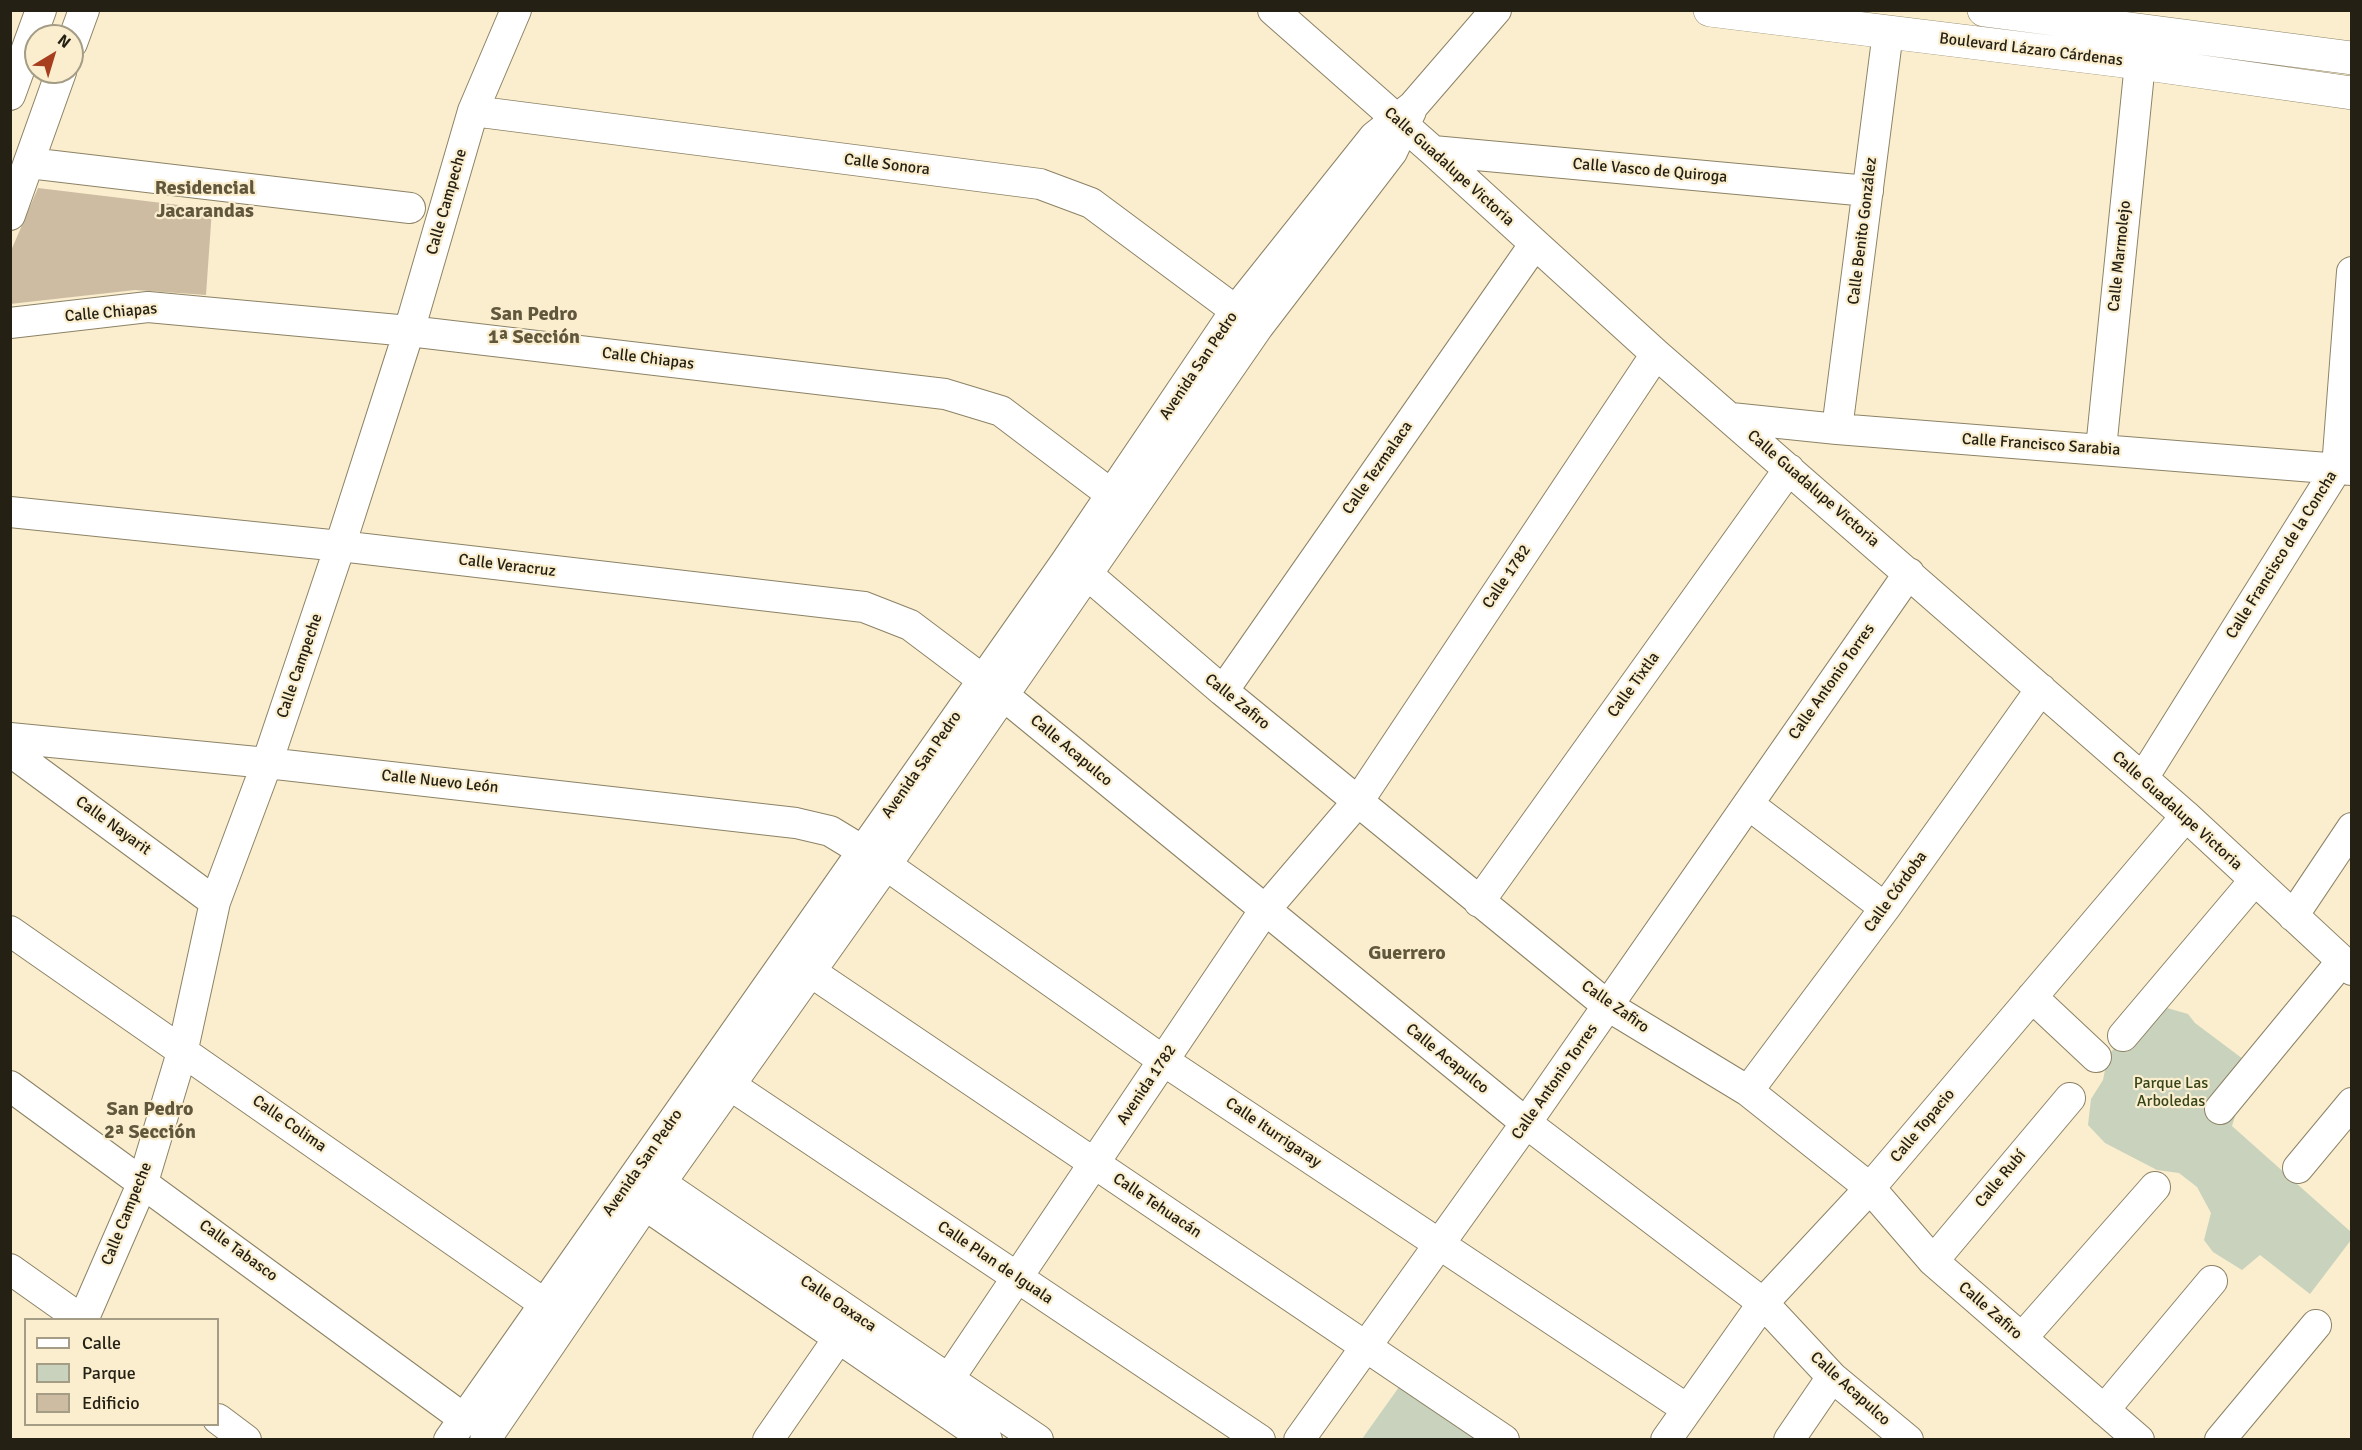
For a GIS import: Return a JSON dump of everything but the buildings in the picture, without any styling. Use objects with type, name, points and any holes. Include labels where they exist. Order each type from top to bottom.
[{"type":"main road","name":"Boulevard Lázaro Cárdenas","points":[[1710,10],[2140,63],[2352,93]]},
{"type":"main road","name":"Boulevard Lázaro Cárdenas","points":[[1984,10],[2352,58]]},
{"type":"street","points":[[10,95],[41,10]]},
{"type":"street","name":"Calle Campeche","points":[[83,1318],[143,1182],[183,1049],[215,902],[267,763],[340,546],[409,332],[473,111],[516,10]]},
{"type":"street","name":"Calle Guadalupe Victoria","points":[[1272,10],[1405,118],[1433,151],[1534,245],[2186,816],[2347,965]]},
{"type":"street","name":"Avenida San Pedro","points":[[456,1429],[555,1311],[992,688],[1112,495],[1247,318],[1374,136],[1405,118],[1496,10]]},
{"type":"street","name":"Calle Benito González","points":[[1837,429],[1888,32]]},
{"type":"street","name":"Calle Marmolejo","points":[[2101,449],[2140,63]]},
{"type":"street","points":[[10,215],[58,84]]},
{"type":"street","name":"Calle Sonora","points":[[473,111],[1040,184],[1091,203],[1247,318]]},
{"type":"street","name":"Calle Vasco de Quiroga","points":[[1433,151],[1868,192]]},
{"type":"street","points":[[28,163],[410,208]]},
{"type":"street","name":"Calle Tezmalaca","points":[[1223,691],[1534,245]]},
{"type":"street","name":"Calle Francisco de la Concha","points":[[2143,778],[2344,469],[2352,272]]},
{"type":"street","name":"Calle Chiapas","points":[[10,323],[148,307],[409,332],[945,394],[1001,411],[1112,495]]},
{"type":"street","name":"Avenida San Pedro","points":[[992,688],[1088,575],[1247,318]]},
{"type":"street","name":"Calle 1782","points":[[1359,800],[1656,354]]},
{"type":"street","name":"Calle Francisco Sarabia","points":[[1731,418],[1837,429],[2344,469]]},
{"type":"street","name":"Calle Tixtla","points":[[1479,902],[1789,469]]},
{"type":"street","name":"Calle Veracruz","points":[[10,512],[340,546],[864,607],[910,625],[992,688]]},
{"type":"street","name":"Calle Antonio Torres","points":[[1299,1440],[1526,1123],[1909,573]]},
{"type":"street","name":"Calle Zafiro","points":[[1088,575],[1223,691],[1608,1006],[1748,1091],[1870,1188],[1932,1261],[2139,1440]]},
{"type":"street","name":"Calle Acapulco","points":[[992,688],[1526,1123],[1763,1303],[1832,1377],[1908,1440]]},
{"type":"street","name":"Calle Córdoba","points":[[1748,1091],[1885,909],[2041,689]]},
{"type":"street","name":"Calle Nuevo León","points":[[10,738],[267,763],[796,822],[830,831],[874,858]]},
{"type":"street","name":"Calle Nayarit","points":[[10,751],[215,902]]},
{"type":"street","name":"Avenida 1782","points":[[948,1380],[1264,911],[1359,800]]},
{"type":"street","points":[[1748,804],[1885,909]]},
{"type":"street","name":"Calle Topacio","points":[[1666,1440],[1763,1303],[1870,1188],[2186,816]]},
{"type":"street","points":[[2293,916],[2352,828]]},
{"type":"street","name":"Avenida San Pedro","points":[[642,1187],[730,1085],[810,972],[874,858]]},
{"type":"street","name":"Calle Iturrigaray","points":[[874,858],[1164,1061],[1687,1409]]},
{"type":"street","points":[[2123,1036],[2254,881]]},
{"type":"street","name":"Calle Colima","points":[[10,931],[183,1049],[555,1311]]},
{"type":"street","points":[[2220,1109],[2347,965]]},
{"type":"street","name":"Calle Tehuacán","points":[[810,972],[1504,1440]]},
{"type":"street","points":[[2032,997],[2096,1056]]},
{"type":"street","name":"Calle Plan de Iguala","points":[[730,1085],[1260,1440]]},
{"type":"street","name":"Calle Tabasco","points":[[10,1086],[143,1182],[456,1429]]},
{"type":"street","name":"Calle Rubí","points":[[1932,1261],[2070,1098]]},
{"type":"street","points":[[2298,1168],[2352,1103]]},
{"type":"street","name":"Calle Oaxaca","points":[[642,1187],[838,1339],[987,1440]]},
{"type":"street","name":"Calle Oaxaca","points":[[642,1187],[948,1380],[1003,1430],[1038,1440]]},
{"type":"street","points":[[2022,1338],[2156,1187]]},
{"type":"street","points":[[10,1269],[79,1318]]},
{"type":"street","points":[[2104,1410],[2212,1281]]},
{"type":"street","name":"Avenida San Pedro","points":[[485,1440],[555,1311]]},
{"type":"street","points":[[2220,1440],[2316,1325]]},
{"type":"street","points":[[768,1440],[838,1339]]},
{"type":"street","points":[[1789,1440],[1832,1377]]},
{"type":"street","points":[[219,1420],[246,1440]]},
{"type":"green space","name":"Parque Las Arboledas","points":[[2167,1008],[2188,1014],[2195,1023],[2251,1065],[2232,1126],[2351,1232],[2351,1240],[2310,1294],[2260,1255],[2242,1270],[2213,1252],[2204,1240],[2211,1213],[2197,1187],[2179,1173],[2157,1170],[2105,1143],[2088,1125],[2091,1099],[2103,1080],[2108,1055],[2138,1023]]},
{"type":"green space","points":[[1399,1387],[1475,1439],[1362,1439]]},
{"type":"district","name":"Residencial Jacarandas","points":[[205,200]]},
{"type":"district","name":"San Pedro 1ª Sección","points":[[534,326]]},
{"type":"district","name":"Guerrero","points":[[1407,954]]},
{"type":"district","name":"San Pedro 2ª Sección","points":[[150,1122]]}]
